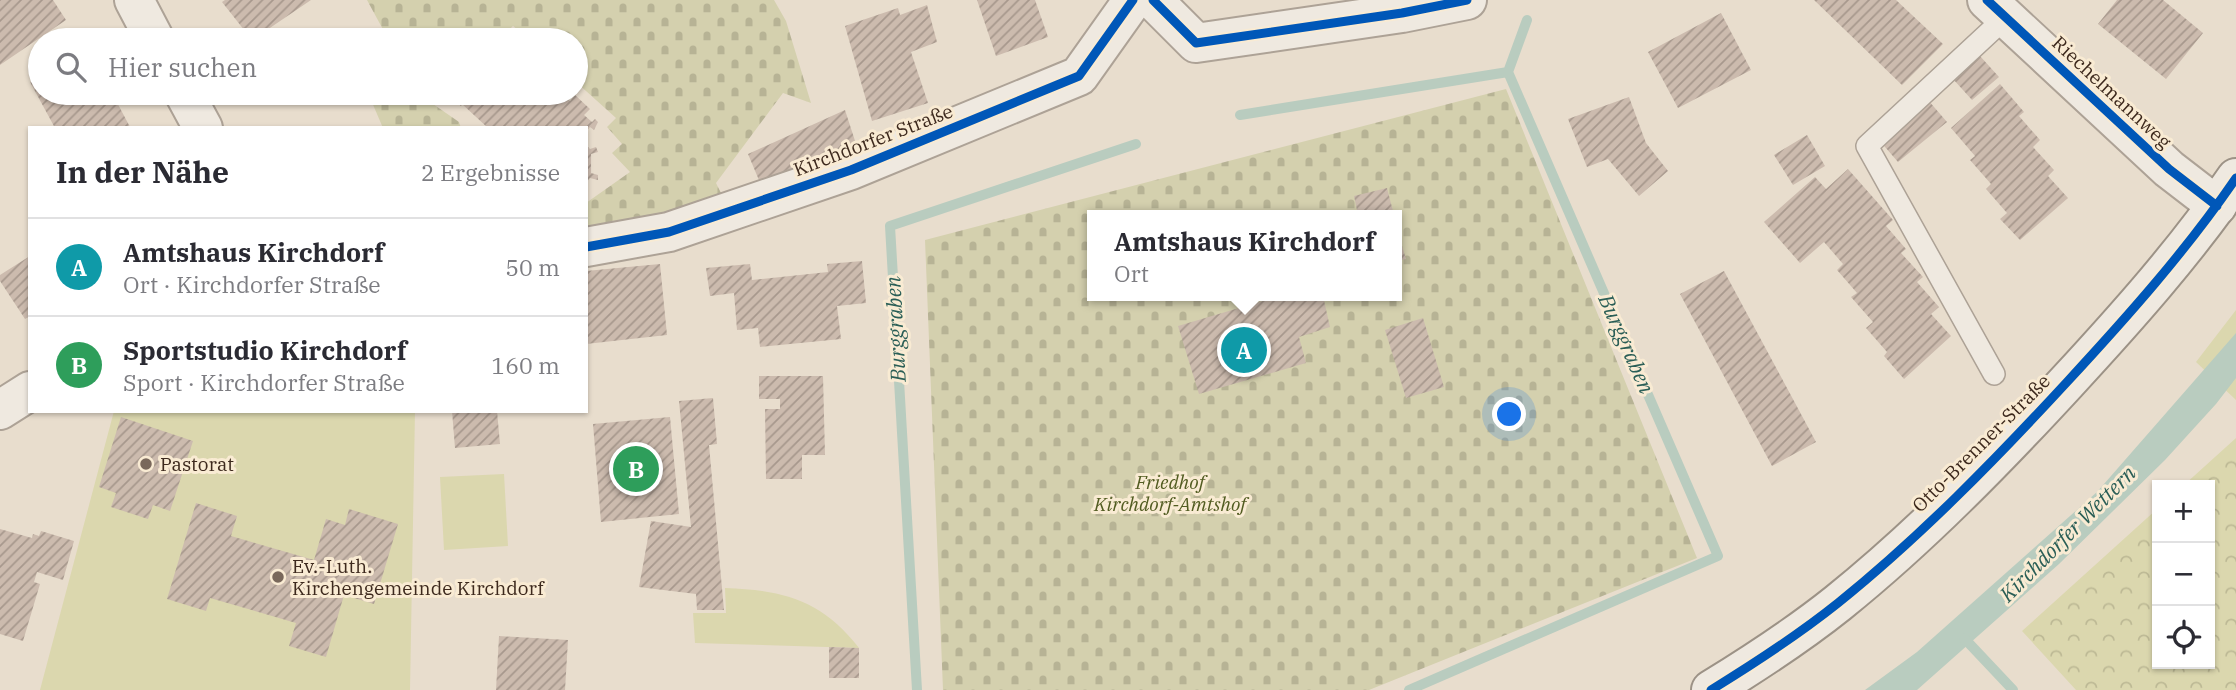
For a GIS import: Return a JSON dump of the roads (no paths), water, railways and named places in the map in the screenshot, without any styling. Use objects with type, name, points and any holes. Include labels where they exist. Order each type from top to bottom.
[{"type":"street","points":[[134,0],[149,28]]},
{"type":"street","name":"Kirchdorfer Straße","points":[[588,247],[669,232],[838,175],[1079,76],[1133,0]]},
{"type":"street","points":[[1153,0],[1196,43],[1402,13],[1467,0]]},
{"type":"street","name":"Riechelmannweg","points":[[1997,9],[2169,169],[2226,192]]},
{"type":"street","points":[[191,105],[202,126]]},
{"type":"street","name":"Otto-Brenner-Straße","points":[[1711,690],[1776,649],[1839,602],[1960,492],[2118,326],[2226,192]]},
{"type":"street","points":[[0,411],[28,392]]},
{"type":"lane","points":[[1994,374],[1867,146],[1997,9]]},
{"type":"water","name":"Kirchdorfer Wettern","points":[[2236,333],[2236,378],[2165,460],[2059,564],[1917,690],[1865,690],[1917,652],[2097,492]]},
{"type":"waterway","points":[[1508,72],[1527,20]]},
{"type":"waterway","name":"Burggraben","points":[[1240,115],[1508,72]]},
{"type":"waterway","name":"Burggraben","points":[[1409,690],[1718,556],[1508,72]]},
{"type":"waterway","name":"Burggraben","points":[[917,690],[890,226],[1136,144]]},
{"type":"waterway","points":[[1964,638],[2013,690]]},
{"type":"place","name":"Amtshaus Kirchdorf","points":[[1244,350]]},
{"type":"place","name":"Pastorat","points":[[146,464]]},
{"type":"place","name":"Sportstudio Kirchdorf","points":[[636,469]]},
{"type":"place","name":"Ev.-Luth. Kirchengemeinde Kirchdorf","points":[[278,577]]},
{"type":"park label","name":"Friedhof Kirchdorf-Amtshof","points":[[1170,493]]}]
